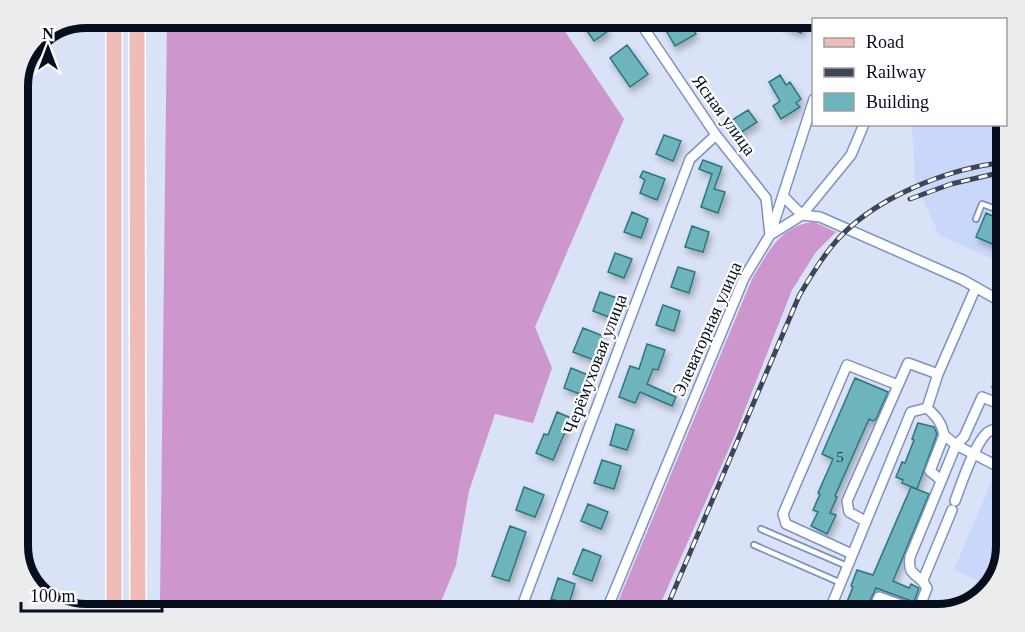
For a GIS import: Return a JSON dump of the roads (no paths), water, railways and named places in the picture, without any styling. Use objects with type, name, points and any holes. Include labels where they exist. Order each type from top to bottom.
[{"type":"main road","points":[[114,28],[114,604]]},
{"type":"main road","points":[[137,28],[138,604]]},
{"type":"street","name":"Ясная улица","points":[[644,28],[716,135],[766,198],[770,236]]},
{"type":"street","points":[[770,236],[812,102]]},
{"type":"street","name":"Элеваторная улица","points":[[609,604],[744,278],[770,236],[802,215],[851,155],[863,126]]},
{"type":"street","name":"Черёмуховая улица","points":[[523,604],[690,159],[716,135]]},
{"type":"street","points":[[783,196],[802,215],[820,217],[976,287],[996,299]]},
{"type":"street","points":[[927,408],[976,287]]},
{"type":"street","points":[[865,521],[849,512],[847,501],[908,363],[939,374]]},
{"type":"street","points":[[852,554],[786,525],[783,514],[848,364],[898,385]]},
{"type":"street","points":[[921,604],[927,588],[923,580],[912,574],[909,567],[910,557],[956,446],[964,437],[982,397],[996,403]]},
{"type":"street","points":[[927,408],[943,427],[944,435],[930,471],[941,480]]},
{"type":"street","points":[[832,604],[911,412],[927,408]]},
{"type":"street","points":[[923,580],[973,455],[988,433],[996,430]]},
{"type":"street","points":[[944,435],[956,446],[996,466]]},
{"type":"street","points":[[876,604],[879,597],[898,604]]},
{"type":"lane","points":[[976,219],[982,204],[996,209]]},
{"type":"lane","points":[[761,529],[847,566]]},
{"type":"lane","points":[[754,544],[841,583]]},
{"type":"railway","points":[[668,604],[799,296],[827,252],[848,229],[888,200],[935,179],[996,163]]},
{"type":"railway","points":[[910,199],[951,184],[996,174]]}]
